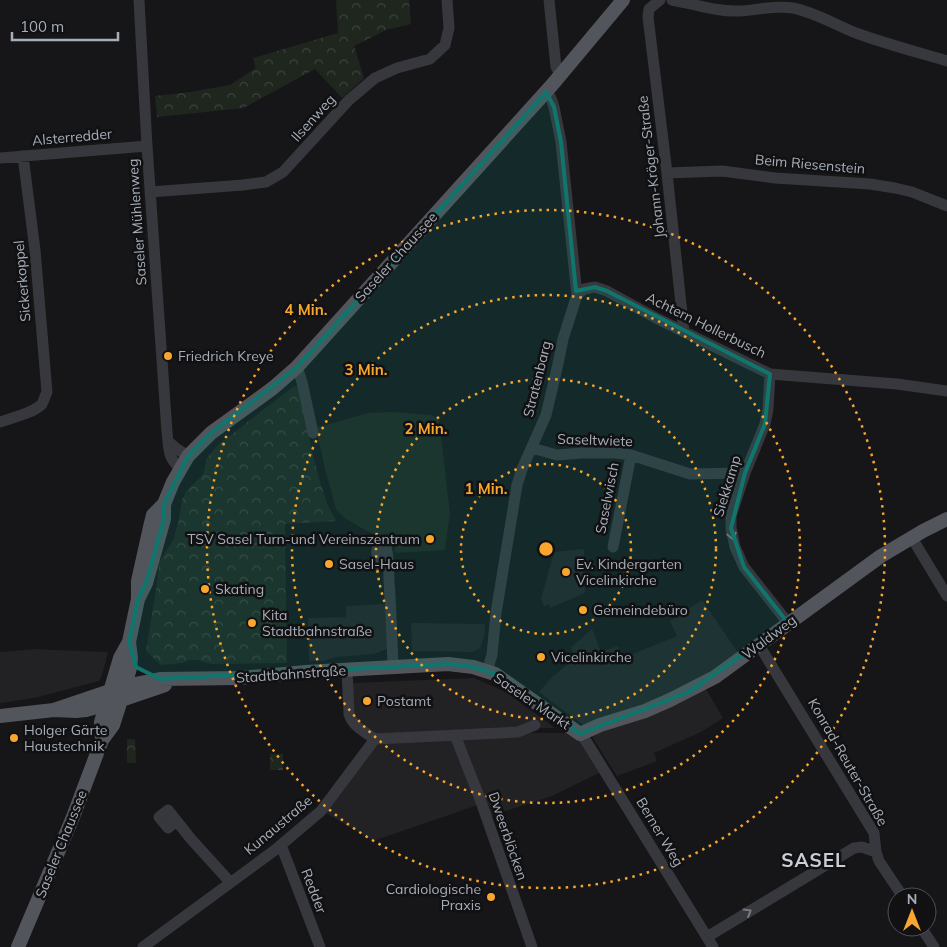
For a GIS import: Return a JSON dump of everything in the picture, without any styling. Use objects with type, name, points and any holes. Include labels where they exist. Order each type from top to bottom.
[{"type":"main road","name":"Saseler Chaussee","points":[[18,947],[74,817],[102,740],[113,725],[119,692],[120,658],[129,642],[138,599],[146,583],[164,519],[164,504],[184,462],[211,433],[273,388],[297,367],[546,92],[623,0]]},
{"type":"main road","name":"Waldweg","points":[[580,734],[689,692],[714,677],[881,556],[947,519]]},
{"type":"main road","name":"Saseler Chaussee","points":[[119,692],[131,658],[129,642]]},
{"type":"main road","points":[[131,658],[136,667],[141,671],[160,679]]},
{"type":"main road","name":"Saseler Markt","points":[[393,667],[448,664],[487,671],[506,681],[580,734]]},
{"type":"main road","name":"Stadtbahnstraße","points":[[54,710],[160,679],[239,678],[393,667]]},
{"type":"main road","name":"Stadtbahnstraße","points":[[0,716],[54,710],[86,710],[107,705],[119,692],[190,679]]},
{"type":"main road","name":"Saseler Chaussee","points":[[102,740],[101,722],[107,705]]},
{"type":"street","name":"Saseler Mühlenweg","points":[[139,0],[150,192],[168,441],[177,449],[184,462]]},
{"type":"street","name":"Ilsenweg","points":[[150,192],[266,182],[283,172],[349,100],[375,78],[397,68],[430,59],[445,45],[449,28],[446,0]]},
{"type":"street","points":[[549,0],[556,67],[561,75]]},
{"type":"street","points":[[672,0],[740,11],[770,7],[793,8],[888,44],[947,61]]},
{"type":"street","name":"Johann-Kröger-Straße","points":[[658,1],[650,9],[648,17],[684,332]]},
{"type":"street","name":"Stratenbarg","points":[[487,671],[492,655],[496,613],[517,485],[522,469],[546,415],[563,339],[577,295],[560,142],[554,107],[551,98],[546,92]]},
{"type":"street","name":"Alsterredder","points":[[0,158],[147,146]]},
{"type":"street","name":"Sickerkoppel","points":[[0,422],[26,413],[39,406],[47,392],[38,279],[23,156]]},
{"type":"street","name":"Beim Riesenstein","points":[[667,174],[722,171],[781,178],[870,184],[912,192],[947,206]]},
{"type":"street","name":"Achtern Hollerbusch","points":[[577,295],[584,289],[595,287],[607,291],[656,318],[770,374],[897,384],[947,391]]},
{"type":"street","points":[[297,367],[302,382],[312,433]]},
{"type":"street","name":"Siekkamp","points":[[770,374],[765,424],[745,472],[731,516],[730,528],[734,546],[748,572],[788,623]]},
{"type":"street","name":"Saseltwiete","points":[[532,448],[557,455],[582,453],[631,455],[690,474],[745,472]]},
{"type":"street","name":"Saselwisch","points":[[613,547],[631,455]]},
{"type":"street","points":[[912,538],[947,596]]},
{"type":"street","points":[[388,566],[393,667]]},
{"type":"street","name":"Konrad-Reuter-Straße","points":[[759,645],[874,833],[879,861],[896,887]]},
{"type":"street","points":[[347,670],[350,719],[375,739],[518,732]]},
{"type":"street","name":"Berner Weg","points":[[580,734],[710,942]]},
{"type":"street","name":"Dweerblöcken","points":[[455,735],[480,799],[532,947]]},
{"type":"street","name":"Kunaustraße","points":[[143,947],[275,850],[321,811],[375,739]]},
{"type":"street","points":[[176,821],[230,882]]},
{"type":"street","name":"Redder","points":[[281,845],[320,947]]},
{"type":"street","points":[[710,942],[854,848],[862,846],[876,852]]},
{"type":"highlighted area","points":[[546,92],[554,107],[561,142],[576,291],[595,287],[607,291],[770,374],[765,424],[745,473],[731,528],[744,567],[788,623],[689,692],[580,734],[495,674],[473,667],[448,664],[160,679],[136,667],[129,642],[138,599],[146,583],[164,519],[164,504],[188,456],[211,433],[297,367]]},
{"type":"shaded area","name":"Ev. Kindergarten Vicelinkirche","points":[[584,549],[585,593],[550,608],[549,604],[544,606],[541,599],[554,552]]},
{"type":"shaded area","points":[[702,600],[739,654],[703,678],[656,701],[583,725],[539,692],[551,678],[575,658],[571,647],[592,629],[601,652],[618,646],[623,658],[677,636],[670,621]]},
{"type":"shaded area","points":[[386,604],[387,649],[374,654],[309,661],[308,618],[346,617],[346,606]]},
{"type":"shaded area","points":[[411,623],[485,624],[484,637],[480,648],[472,652],[412,651]]},
{"type":"shaded area","points":[[36,649],[108,652],[99,681],[34,698],[0,703],[0,652]]},
{"type":"shaded area","points":[[474,678],[506,692],[555,728],[377,737],[362,728],[354,714],[352,683]]},
{"type":"shaded area","points":[[706,689],[723,718],[701,732],[654,753],[657,761],[617,776],[591,735]]},
{"type":"shaded area","points":[[575,733],[603,771],[552,796],[490,816],[458,736]]},
{"type":"shaded area","points":[[454,737],[478,805],[373,841],[326,813],[377,741]]},
{"type":"green space","points":[[336,0],[409,0],[411,24],[386,30],[354,46],[364,78],[342,98],[315,69],[244,108],[157,117],[155,96],[230,85],[256,68],[253,58],[338,33]]},
{"type":"green space","points":[[294,386],[299,388],[318,475],[331,511],[337,521],[285,524],[287,663],[211,664],[190,660],[182,663],[161,665],[146,651],[159,562],[173,540],[182,500],[186,491],[200,478],[204,472],[206,459],[218,445]]},
{"type":"green space","points":[[392,412],[432,415],[439,420],[450,513],[445,550],[395,553],[394,543],[346,519],[336,509],[316,428],[368,413]]},
{"type":"green space","name":"Skating","points":[[208,578],[215,581],[212,589],[213,592],[204,601],[202,600],[200,608],[186,609],[185,600],[188,594],[196,597],[198,583]]},
{"type":"green space","points":[[127,739],[135,739],[136,763],[127,763]]},
{"type":"green space","points":[[270,754],[283,754],[283,770],[270,770]]},
{"type":"place","name":"Friedrich Kreye","points":[[168,356]]},
{"type":"place","name":"TSV Sasel Turn-und Vereinszentrum","points":[[430,539]]},
{"type":"place","name":"Sasel-Haus","points":[[329,564]]},
{"type":"place","name":"Ev. Kindergarten Vicelinkirche","points":[[566,572]]},
{"type":"place","name":"Skating","points":[[205,589]]},
{"type":"place","name":"Gemeindebüro","points":[[583,610]]},
{"type":"place","name":"Kita Stadtbahnstraße","points":[[252,623]]},
{"type":"place","name":"Vicelinkirche","points":[[541,657]]},
{"type":"place","name":"Postamt","points":[[367,701]]},
{"type":"place","name":"Holger Gärte Haustechnik","points":[[14,738]]},
{"type":"place","name":"Cardiologische Praxis","points":[[491,897]]},
{"type":"district","name":"SASEL","points":[[814,860]]}]
